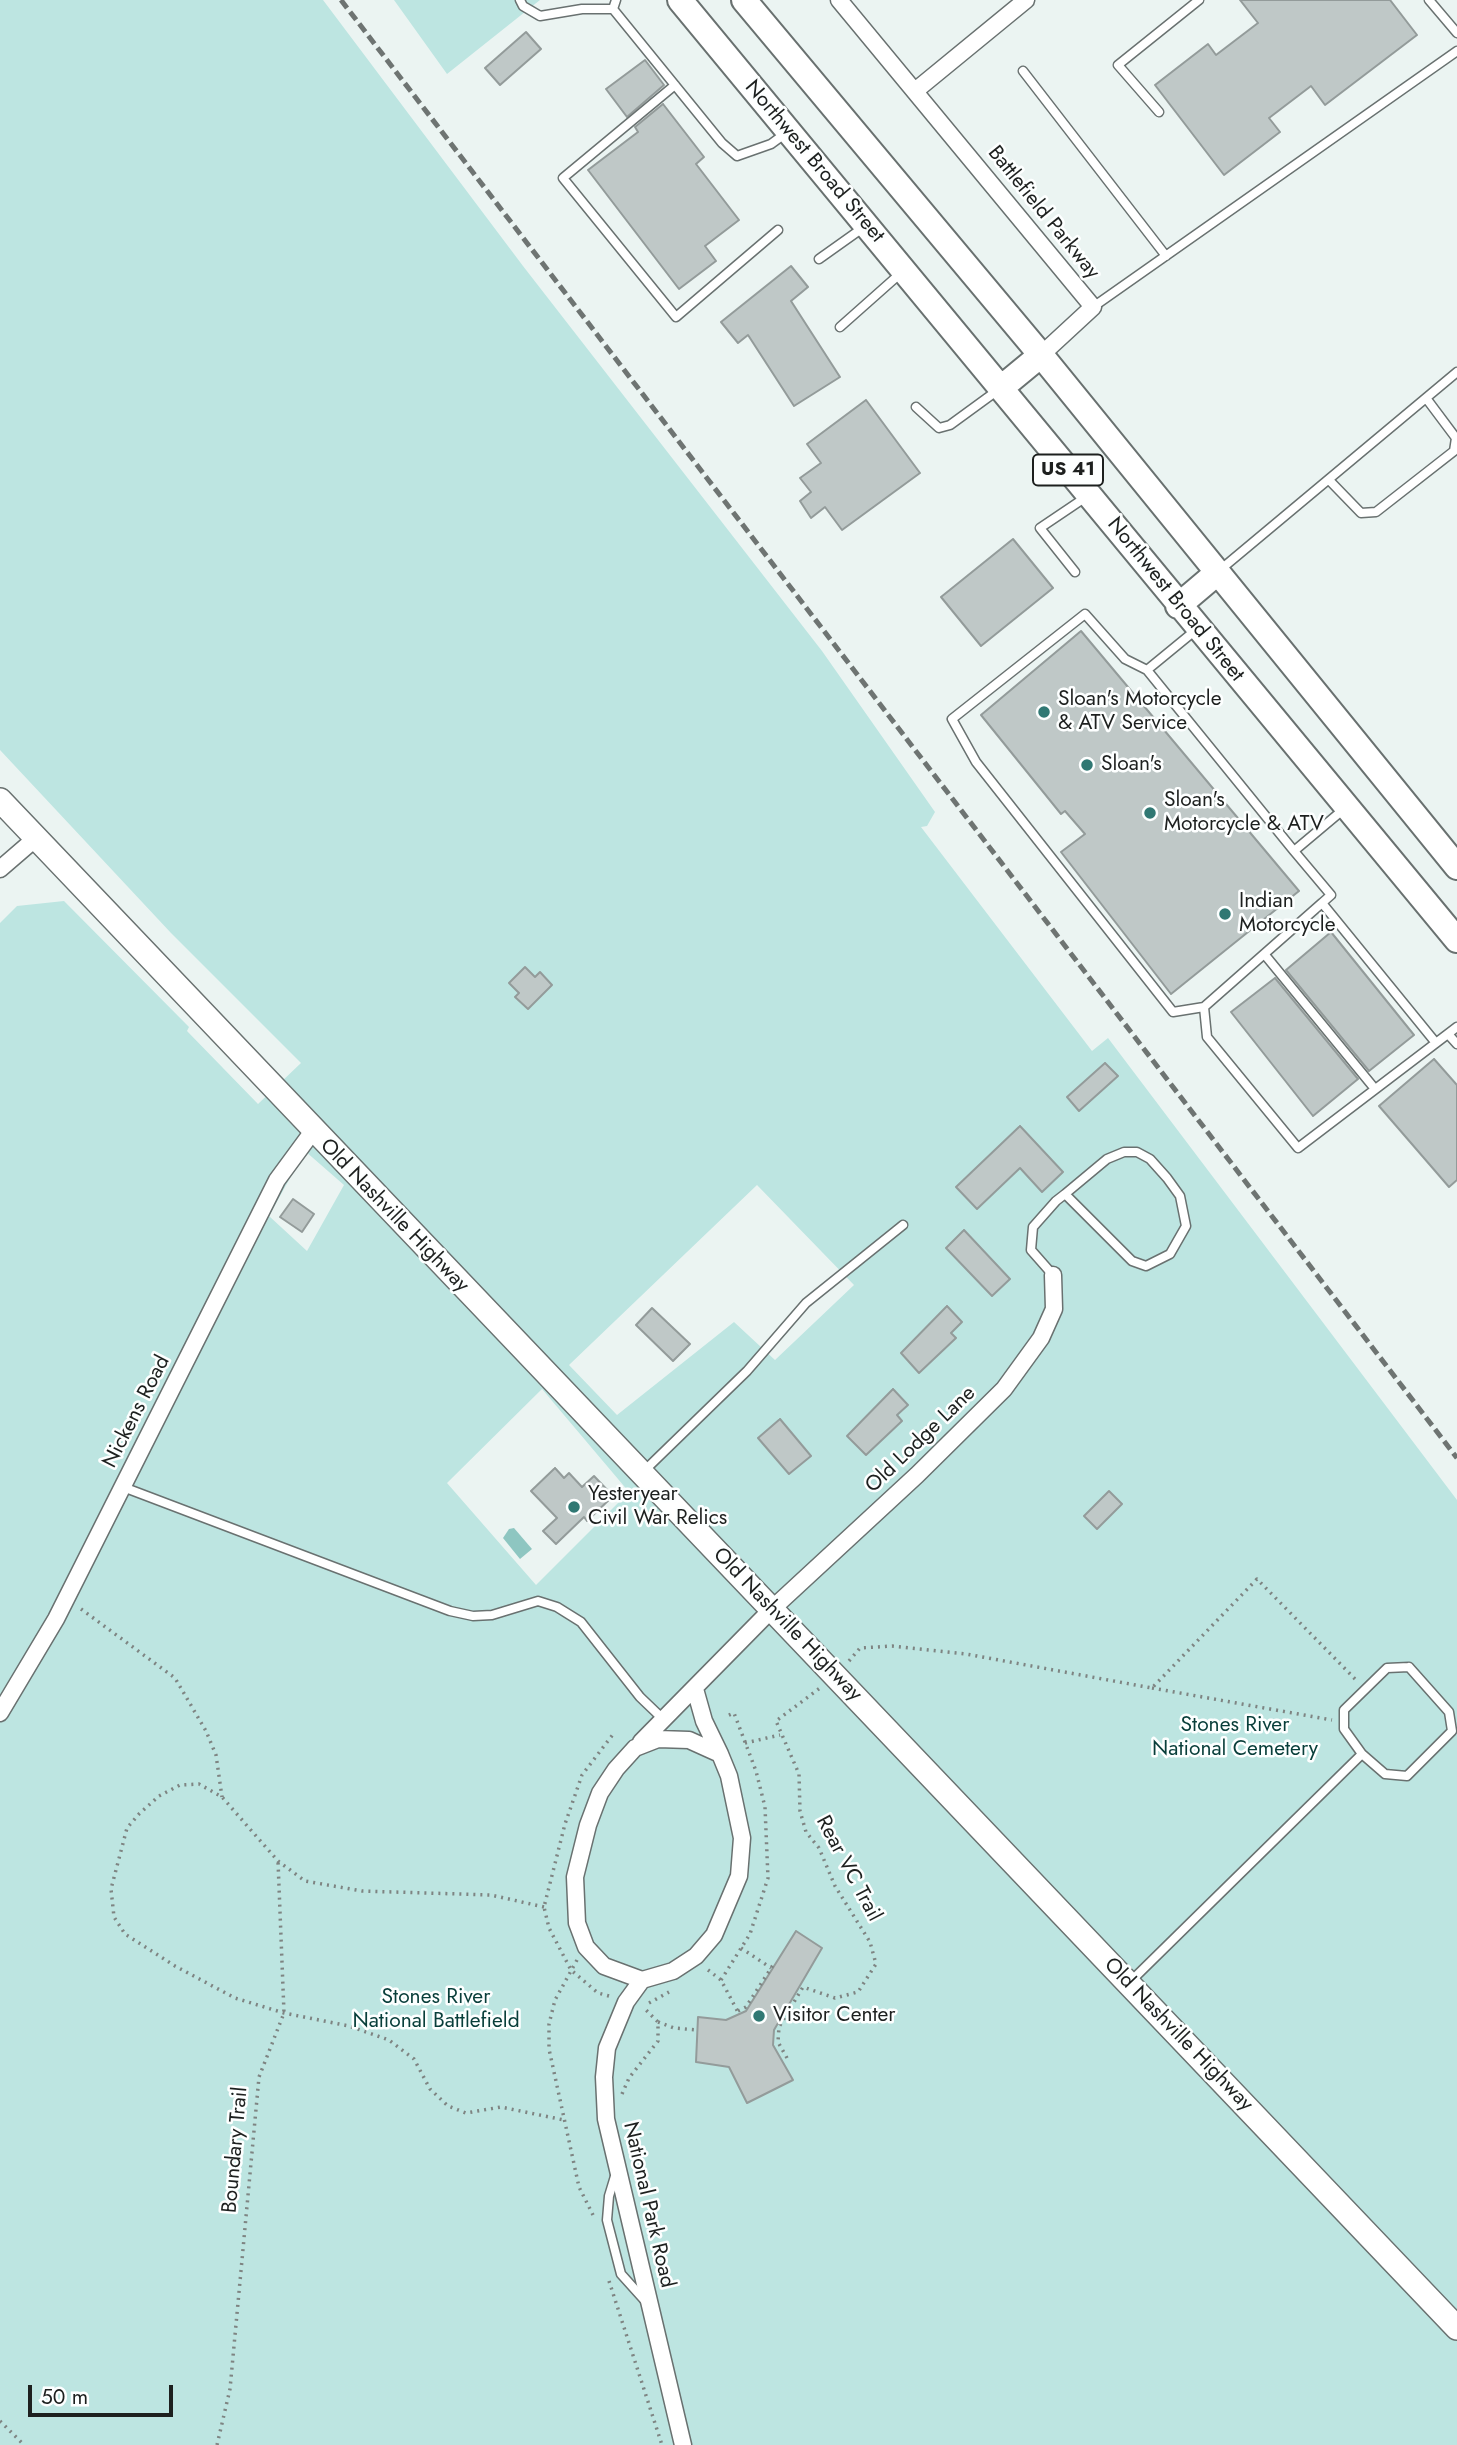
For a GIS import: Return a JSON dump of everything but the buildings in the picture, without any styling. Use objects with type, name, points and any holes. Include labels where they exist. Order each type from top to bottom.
[{"type":"main road","name":"Northwest Broad Street","points":[[680,0],[1197,629],[1457,940]]},
{"type":"main road","name":"US 41","points":[[744,0],[1041,355],[1457,867]]},
{"type":"main road","points":[[1001,388],[1041,355]]},
{"type":"main road","points":[[1178,606],[1217,573]]},
{"type":"main road","name":"Old Nashville Highway","points":[[0,800],[1457,2328]]},
{"type":"street","name":"Battlefield Parkway","points":[[839,0],[1093,307],[1041,355]]},
{"type":"street","points":[[915,91],[1026,0]]},
{"type":"street","points":[[0,869],[36,838]]},
{"type":"street","name":"Nickens Road","points":[[0,1713],[66,1600],[277,1180],[313,1131]]},
{"type":"street","name":"Old Lodge Lane","points":[[772,1609],[917,1475],[1004,1389],[1041,1338],[1054,1310],[1053,1275]]},
{"type":"street","points":[[695,1689],[704,1721],[720,1754],[737,1805],[742,1839],[739,1876],[732,1898],[714,1935],[696,1956],[673,1971],[642,1980],[604,1966],[586,1947],[577,1923],[575,1877],[588,1825],[600,1794],[635,1748],[772,1609]]},
{"type":"street","points":[[635,1748],[658,1739],[689,1740],[720,1754]]},
{"type":"street","name":"National Park Road","points":[[642,1980],[626,2001],[607,2048],[604,2097],[618,2169],[683,2445]]},
{"type":"lane","points":[[520,0],[523,6],[540,16],[582,9],[613,9]]},
{"type":"lane","points":[[613,9],[616,0]]},
{"type":"lane","points":[[1159,112],[1118,65],[1199,0]]},
{"type":"lane","points":[[1429,0],[1457,33]]},
{"type":"lane","points":[[613,9],[722,143],[737,156],[771,144],[789,131]]},
{"type":"lane","points":[[1093,307],[1457,51]]},
{"type":"lane","points":[[1023,71],[1166,256]]},
{"type":"lane","points":[[675,85],[563,178],[676,317],[778,230]]},
{"type":"lane","points":[[819,259],[867,225]]},
{"type":"lane","points":[[841,327],[904,270]]},
{"type":"lane","points":[[1217,573],[1454,375],[1457,386]]},
{"type":"lane","points":[[916,407],[939,428],[950,425],[1001,388]]},
{"type":"lane","points":[[1329,480],[1361,513],[1376,512],[1454,451],[1456,438],[1426,398]]},
{"type":"lane","points":[[1075,572],[1040,528],[1088,495]]},
{"type":"lane","points":[[1085,614],[1125,659],[1147,670],[1294,851],[1331,895],[1204,1007],[1173,1012],[976,762],[951,719],[1085,614]]},
{"type":"lane","points":[[1147,670],[1197,629]]},
{"type":"lane","points":[[1294,851],[1347,807]]},
{"type":"lane","points":[[1322,903],[1436,1043]]},
{"type":"lane","points":[[1265,955],[1375,1089]]},
{"type":"lane","points":[[1204,1007],[1208,1037],[1298,1148],[1457,1027]]},
{"type":"lane","points":[[1448,1034],[1457,1044]]},
{"type":"lane","points":[[1053,1275],[1031,1250],[1032,1227],[1065,1194],[1107,1159],[1124,1152],[1137,1152],[1150,1159],[1180,1196],[1186,1226],[1163,1261],[1146,1266],[1132,1261],[1065,1194]]},
{"type":"lane","points":[[642,1473],[747,1371],[806,1303],[903,1225]]},
{"type":"lane","points":[[123,1487],[450,1611],[473,1616],[492,1615],[538,1601],[557,1607],[580,1622],[640,1697],[664,1720]]},
{"type":"lane","points":[[1409,1667],[1449,1712],[1452,1731],[1408,1776],[1385,1774],[1362,1754],[1344,1729],[1344,1710],[1365,1689],[1387,1668],[1409,1667]]},
{"type":"lane","points":[[1128,1983],[1362,1754]]},
{"type":"path","points":[[1152,1688],[1256,1579],[1365,1689]]},
{"type":"path","points":[[66,1600],[175,1678],[206,1731],[216,1755],[222,1797]]},
{"type":"path","points":[[745,1743],[780,1735],[776,1721],[784,1712],[834,1675],[860,1648],[892,1646],[966,1654],[1310,1718],[1344,1721]]},
{"type":"path","name":"Rear VC Trail","points":[[780,1735],[799,1774],[800,1811],[806,1832],[819,1848],[835,1886],[870,1942],[876,1964],[858,1992],[835,1998],[803,1987],[779,2027],[778,2042],[787,2059]]},
{"type":"path","points":[[544,1907],[491,1895],[362,1891],[305,1881],[278,1860],[222,1797],[199,1784],[180,1785],[159,1796],[127,1828],[111,1889],[114,1917],[125,1934],[174,1966],[235,1998],[284,2014],[349,2026],[389,2040],[414,2059],[430,2089],[448,2106],[467,2113],[501,2107],[564,2120]]},
{"type":"path","name":"Boundary Trail","points":[[217,2445],[230,2389],[259,2077],[284,2014],[278,1860]]},
{"type":"path","points":[[586,1947],[564,1981],[549,2024],[552,2073],[579,2187],[595,2222]]},
{"type":"path","points":[[741,1948],[771,1968]]},
{"type":"path","points":[[703,1966],[721,1980],[738,2012],[746,2007],[775,1962]]},
{"type":"path","points":[[658,2022],[674,2028],[697,2030]]},
{"type":"path","points":[[606,2268],[635,2370],[662,2445]]},
{"type":"path","points":[[0,2421],[23,2445]]},
{"type":"green space","name":"Stones River National Battlefield","points":[[0,0],[323,0],[523,266],[822,651],[935,812],[927,826],[921,827],[1092,1051],[1108,1038],[1457,1500],[1457,2445],[0,2445],[0,923],[17,906],[64,901],[189,1027],[187,1031],[258,1104],[301,1063],[171,933],[0,750]],"holes":[[[305,1151],[344,1185],[307,1251],[269,1216]],[[757,1185],[854,1285],[775,1360],[734,1322],[617,1415],[569,1365]],[[542,1389],[629,1492],[536,1585],[447,1483]]]},
{"type":"green space","points":[[394,0],[540,0],[447,74]]},
{"type":"shaded area","points":[[514,1528],[532,1549],[520,1559],[503,1538],[509,1529]]},
{"type":"railway","points":[[341,0],[1457,1458]]},
{"type":"place","name":"Sloan's Motorcycle & ATV Service","points":[[1044,712]]},
{"type":"place","name":"Sloan's","points":[[1087,765]]},
{"type":"place","name":"Sloan's Motorcycle & ATV","points":[[1150,813]]},
{"type":"place","name":"Indian Motorcycle","points":[[1225,914]]},
{"type":"place","name":"Yesteryear Civil War Relics","points":[[574,1507]]},
{"type":"place","name":"Visitor Center","points":[[759,2016]]},
{"type":"park label","name":"Stones River National Cemetery","points":[[1235,1738]]}]
